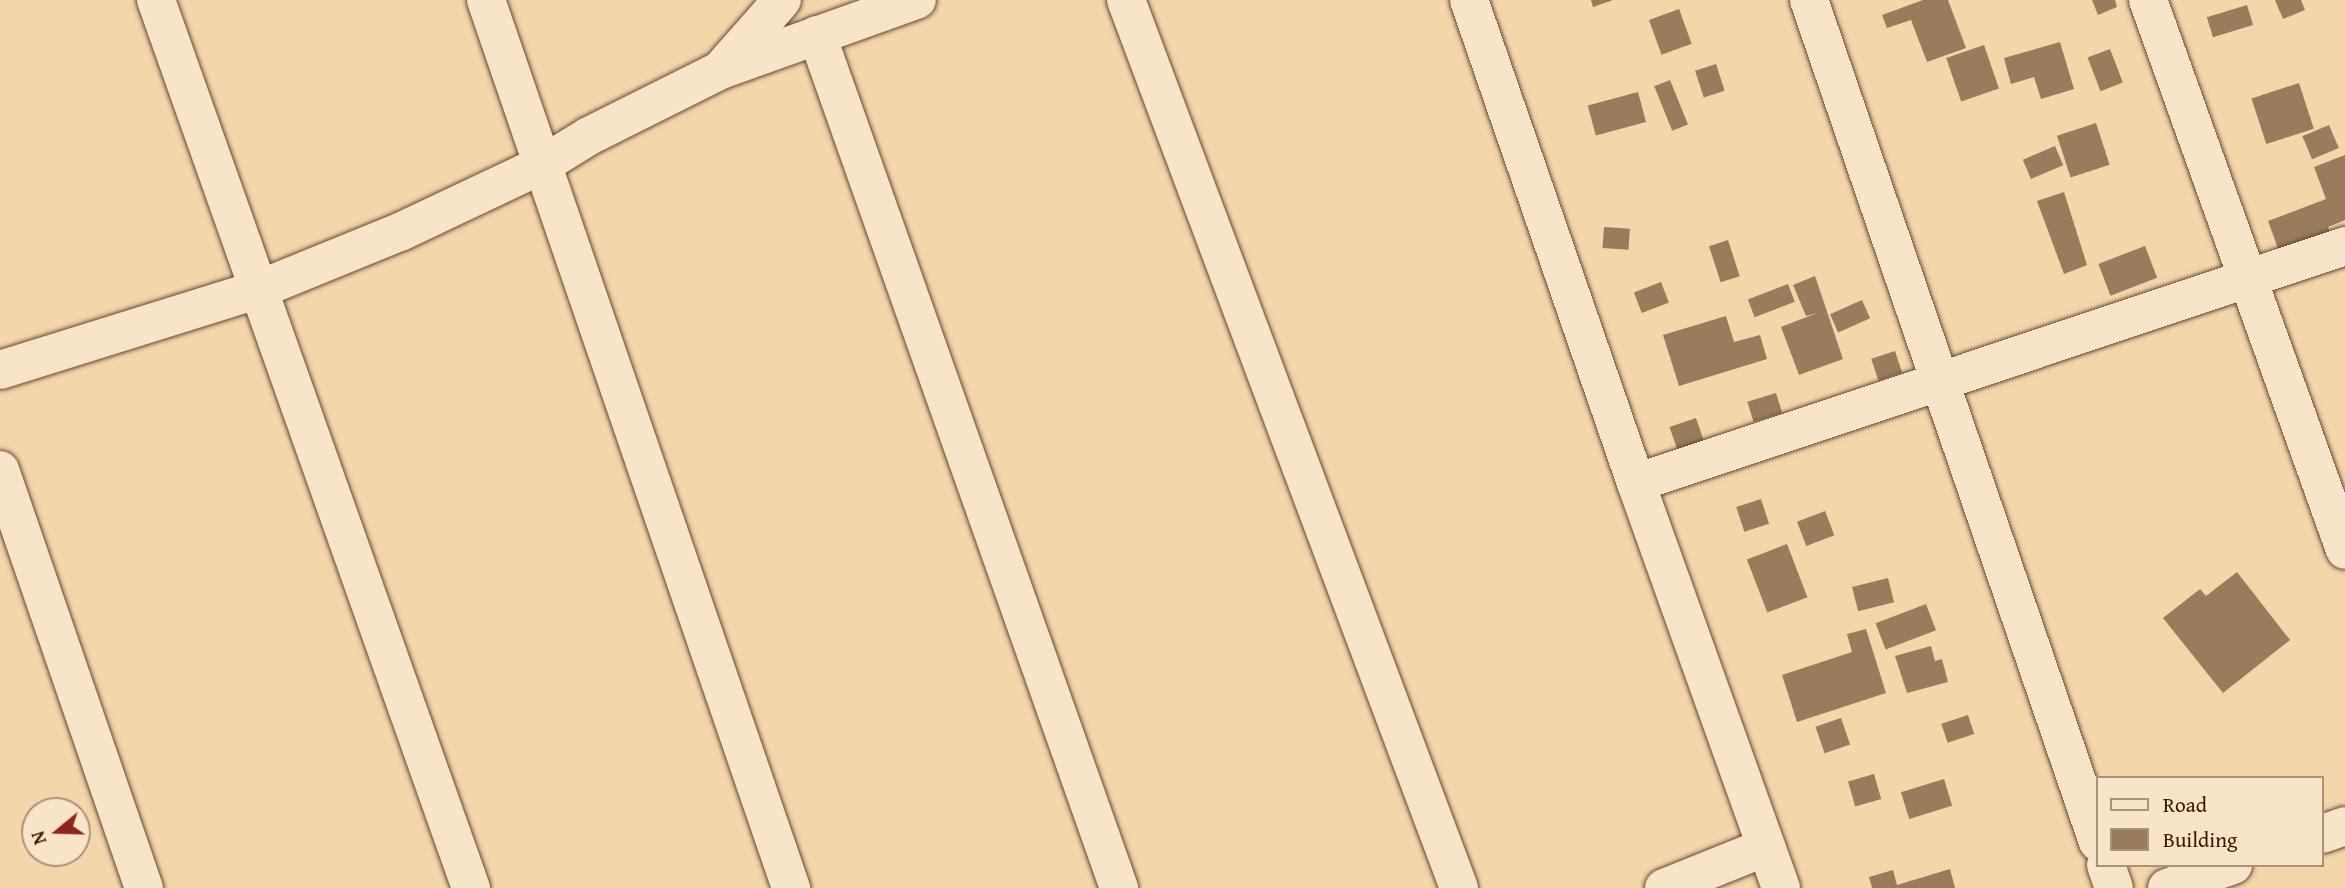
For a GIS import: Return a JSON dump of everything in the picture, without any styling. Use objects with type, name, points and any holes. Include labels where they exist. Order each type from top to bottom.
[{"type":"street","points":[[156,0],[471,888]]},
{"type":"street","points":[[486,0],[791,888]]},
{"type":"street","points":[[720,70],[782,0]]},
{"type":"street","points":[[0,370],[260,289],[400,232],[542,165],[589,136],[720,70],[917,0]]},
{"type":"street","points":[[1126,0],[1460,888]]},
{"type":"street","points":[[1469,0],[1636,483],[1781,888]]},
{"type":"street","points":[[1809,0],[2096,836]]},
{"type":"street","points":[[2148,0],[2345,550]]},
{"type":"street","points":[[817,35],[1119,888]]},
{"type":"street","points":[[1636,483],[2345,246]]},
{"type":"street","points":[[0,470],[144,888]]},
{"type":"street","points":[[2324,833],[2345,826]]},
{"type":"street","points":[[1664,888],[1766,847]]},
{"type":"street","points":[[2107,867],[2114,888]]},
{"type":"street","points":[[2167,888],[2227,867]]},
{"type":"building","points":[[1591,0],[1613,0],[1593,7]]},
{"type":"building","points":[[1923,0],[1948,0],[1966,48],[1927,62],[1911,20],[1887,28],[1882,15]]},
{"type":"building","points":[[2092,0],[2115,0],[2117,7],[2098,15]]},
{"type":"building","points":[[2275,0],[2301,0],[2305,10],[2283,19]]},
{"type":"building","points":[[2247,5],[2253,25],[2213,37],[2207,17]]},
{"type":"building","points":[[1679,9],[1692,44],[1662,55],[1649,20]]},
{"type":"building","points":[[2060,42],[2074,89],[2041,99],[2034,77],[2011,84],[2004,58]]},
{"type":"building","points":[[1984,45],[1999,88],[1961,102],[1946,58]]},
{"type":"building","points":[[2110,49],[2123,83],[2100,91],[2088,58]]},
{"type":"building","points":[[1716,64],[1725,91],[1704,97],[1695,71]]},
{"type":"building","points":[[1670,80],[1688,125],[1672,131],[1654,86]]},
{"type":"building","points":[[2299,83],[2314,129],[2266,144],[2251,98]]},
{"type":"building","points":[[1638,92],[1646,122],[1596,135],[1588,105]]},
{"type":"building","points":[[2096,123],[2110,165],[2071,178],[2057,136]]},
{"type":"building","points":[[2329,125],[2339,148],[2312,159],[2302,136]]},
{"type":"building","points":[[2055,146],[2063,165],[2031,179],[2023,160]]},
{"type":"building","points":[[2345,155],[2345,220],[2328,227],[2331,234],[2280,254],[2268,221],[2326,199],[2314,167]]},
{"type":"building","points":[[2064,192],[2087,265],[2064,274],[2037,201]]},
{"type":"building","points":[[1604,227],[1630,229],[1628,250],[1603,248]]},
{"type":"building","points":[[1728,240],[1740,276],[1721,282],[1709,246]]},
{"type":"building","points":[[2145,246],[2157,278],[2111,296],[2098,264]]},
{"type":"building","points":[[1815,276],[1843,359],[1799,375],[1781,327],[1817,313],[1806,316],[1793,285]]},
{"type":"building","points":[[1661,282],[1669,303],[1642,313],[1634,292]]},
{"type":"building","points":[[1788,284],[1795,302],[1755,317],[1748,299]]},
{"type":"building","points":[[1862,300],[1870,318],[1838,333],[1830,314]]},
{"type":"building","points":[[1726,316],[1734,342],[1760,335],[1767,359],[1679,386],[1663,335]]},
{"type":"building","points":[[1895,351],[1902,373],[1878,381],[1871,359]]},
{"type":"building","points":[[1776,393],[1782,413],[1753,422],[1747,402]]},
{"type":"building","points":[[1696,418],[1704,441],[1677,450],[1670,427]]},
{"type":"building","points":[[1761,499],[1769,524],[1744,532],[1736,507]]},
{"type":"building","points":[[1825,511],[1834,535],[1806,546],[1797,522]]},
{"type":"building","points":[[1787,544],[1807,597],[1767,613],[1747,559]]},
{"type":"building","points":[[2237,572],[2290,640],[2223,693],[2163,618],[2200,589],[2206,596]]},
{"type":"building","points":[[1888,578],[1894,602],[1858,611],[1852,587]]},
{"type":"building","points":[[1926,604],[1936,630],[1886,649],[1876,623]]},
{"type":"building","points":[[1866,629],[1886,693],[1797,722],[1782,675],[1852,652],[1847,634]]},
{"type":"building","points":[[1931,646],[1935,661],[1942,659],[1948,682],[1907,693],[1895,656]]},
{"type":"building","points":[[1968,715],[1974,734],[1948,743],[1941,724]]},
{"type":"building","points":[[1841,718],[1850,744],[1825,753],[1815,727]]},
{"type":"building","points":[[1874,774],[1881,799],[1855,806],[1848,781]]},
{"type":"building","points":[[1944,779],[1952,806],[1909,819],[1901,792]]},
{"type":"building","points":[[1950,869],[1955,888],[1872,888],[1869,877],[1893,870],[1897,885]]}]
